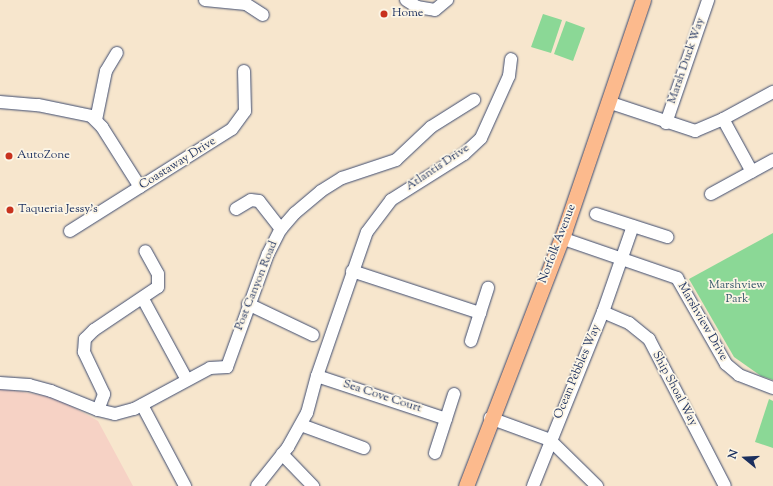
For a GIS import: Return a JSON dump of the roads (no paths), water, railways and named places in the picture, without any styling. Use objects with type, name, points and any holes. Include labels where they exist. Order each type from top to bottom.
[{"type":"main road","name":"Norfolk Avenue","points":[[466,486],[490,418],[561,238],[643,0]]},
{"type":"street","points":[[205,0],[246,4],[263,15]]},
{"type":"street","points":[[406,0],[417,7],[435,10],[446,0]]},
{"type":"street","name":"Marsh Duck Way","points":[[666,123],[708,0]]},
{"type":"street","points":[[96,120],[106,71],[117,53]]},
{"type":"street","name":"Atlantis Drive","points":[[257,486],[282,454],[307,413],[317,376],[352,270],[367,232],[391,200],[464,154],[481,138],[509,76],[510,59]]},
{"type":"street","name":"Coastaway Drive","points":[[70,231],[237,125],[246,102],[244,71]]},
{"type":"street","points":[[608,102],[666,123],[695,131],[723,120],[773,92]]},
{"type":"street","name":"Post Canyon Road","points":[[187,380],[210,368],[227,367],[248,304],[281,229],[321,191],[342,178],[396,160],[431,127],[474,100]]},
{"type":"street","points":[[0,102],[82,113],[96,120],[140,187]]},
{"type":"street","points":[[723,120],[752,172]]},
{"type":"street","points":[[711,194],[773,160]]},
{"type":"street","points":[[236,209],[251,200],[259,201],[281,229]]},
{"type":"street","points":[[596,214],[667,237]]},
{"type":"street","name":"Ocean Pebbles Way","points":[[533,486],[550,440],[603,312],[633,226]]},
{"type":"street","name":"Marshview Drive","points":[[561,238],[677,278],[726,364],[739,375],[773,388]]},
{"type":"street","points":[[98,410],[104,394],[84,352],[85,339],[94,330],[154,291],[159,281],[157,270],[145,251]]},
{"type":"street","points":[[352,270],[480,313]]},
{"type":"street","points":[[471,340],[488,288]]},
{"type":"street","points":[[0,383],[29,385],[51,390],[98,410],[115,414],[127,412],[142,405],[187,380],[143,299]]},
{"type":"street","points":[[248,304],[313,336]]},
{"type":"street","name":"Ship Shoal Way","points":[[603,312],[629,322],[649,339],[725,486]]},
{"type":"street","name":"Sea Cove Court","points":[[317,376],[446,419]]},
{"type":"street","points":[[435,453],[454,394]]},
{"type":"street","points":[[142,405],[185,486]]},
{"type":"street","points":[[490,418],[550,440],[598,486]]},
{"type":"street","points":[[301,425],[364,448]]},
{"type":"street","points":[[282,454],[313,486]]},
{"type":"place","name":"Home","points":[[384,14]]},
{"type":"place","name":"AutoZone","points":[[9,156]]},
{"type":"place","name":"Taqueria Jessy's","points":[[10,210]]},
{"type":"park label","name":"Marshview Park","points":[[737,293]]}]
